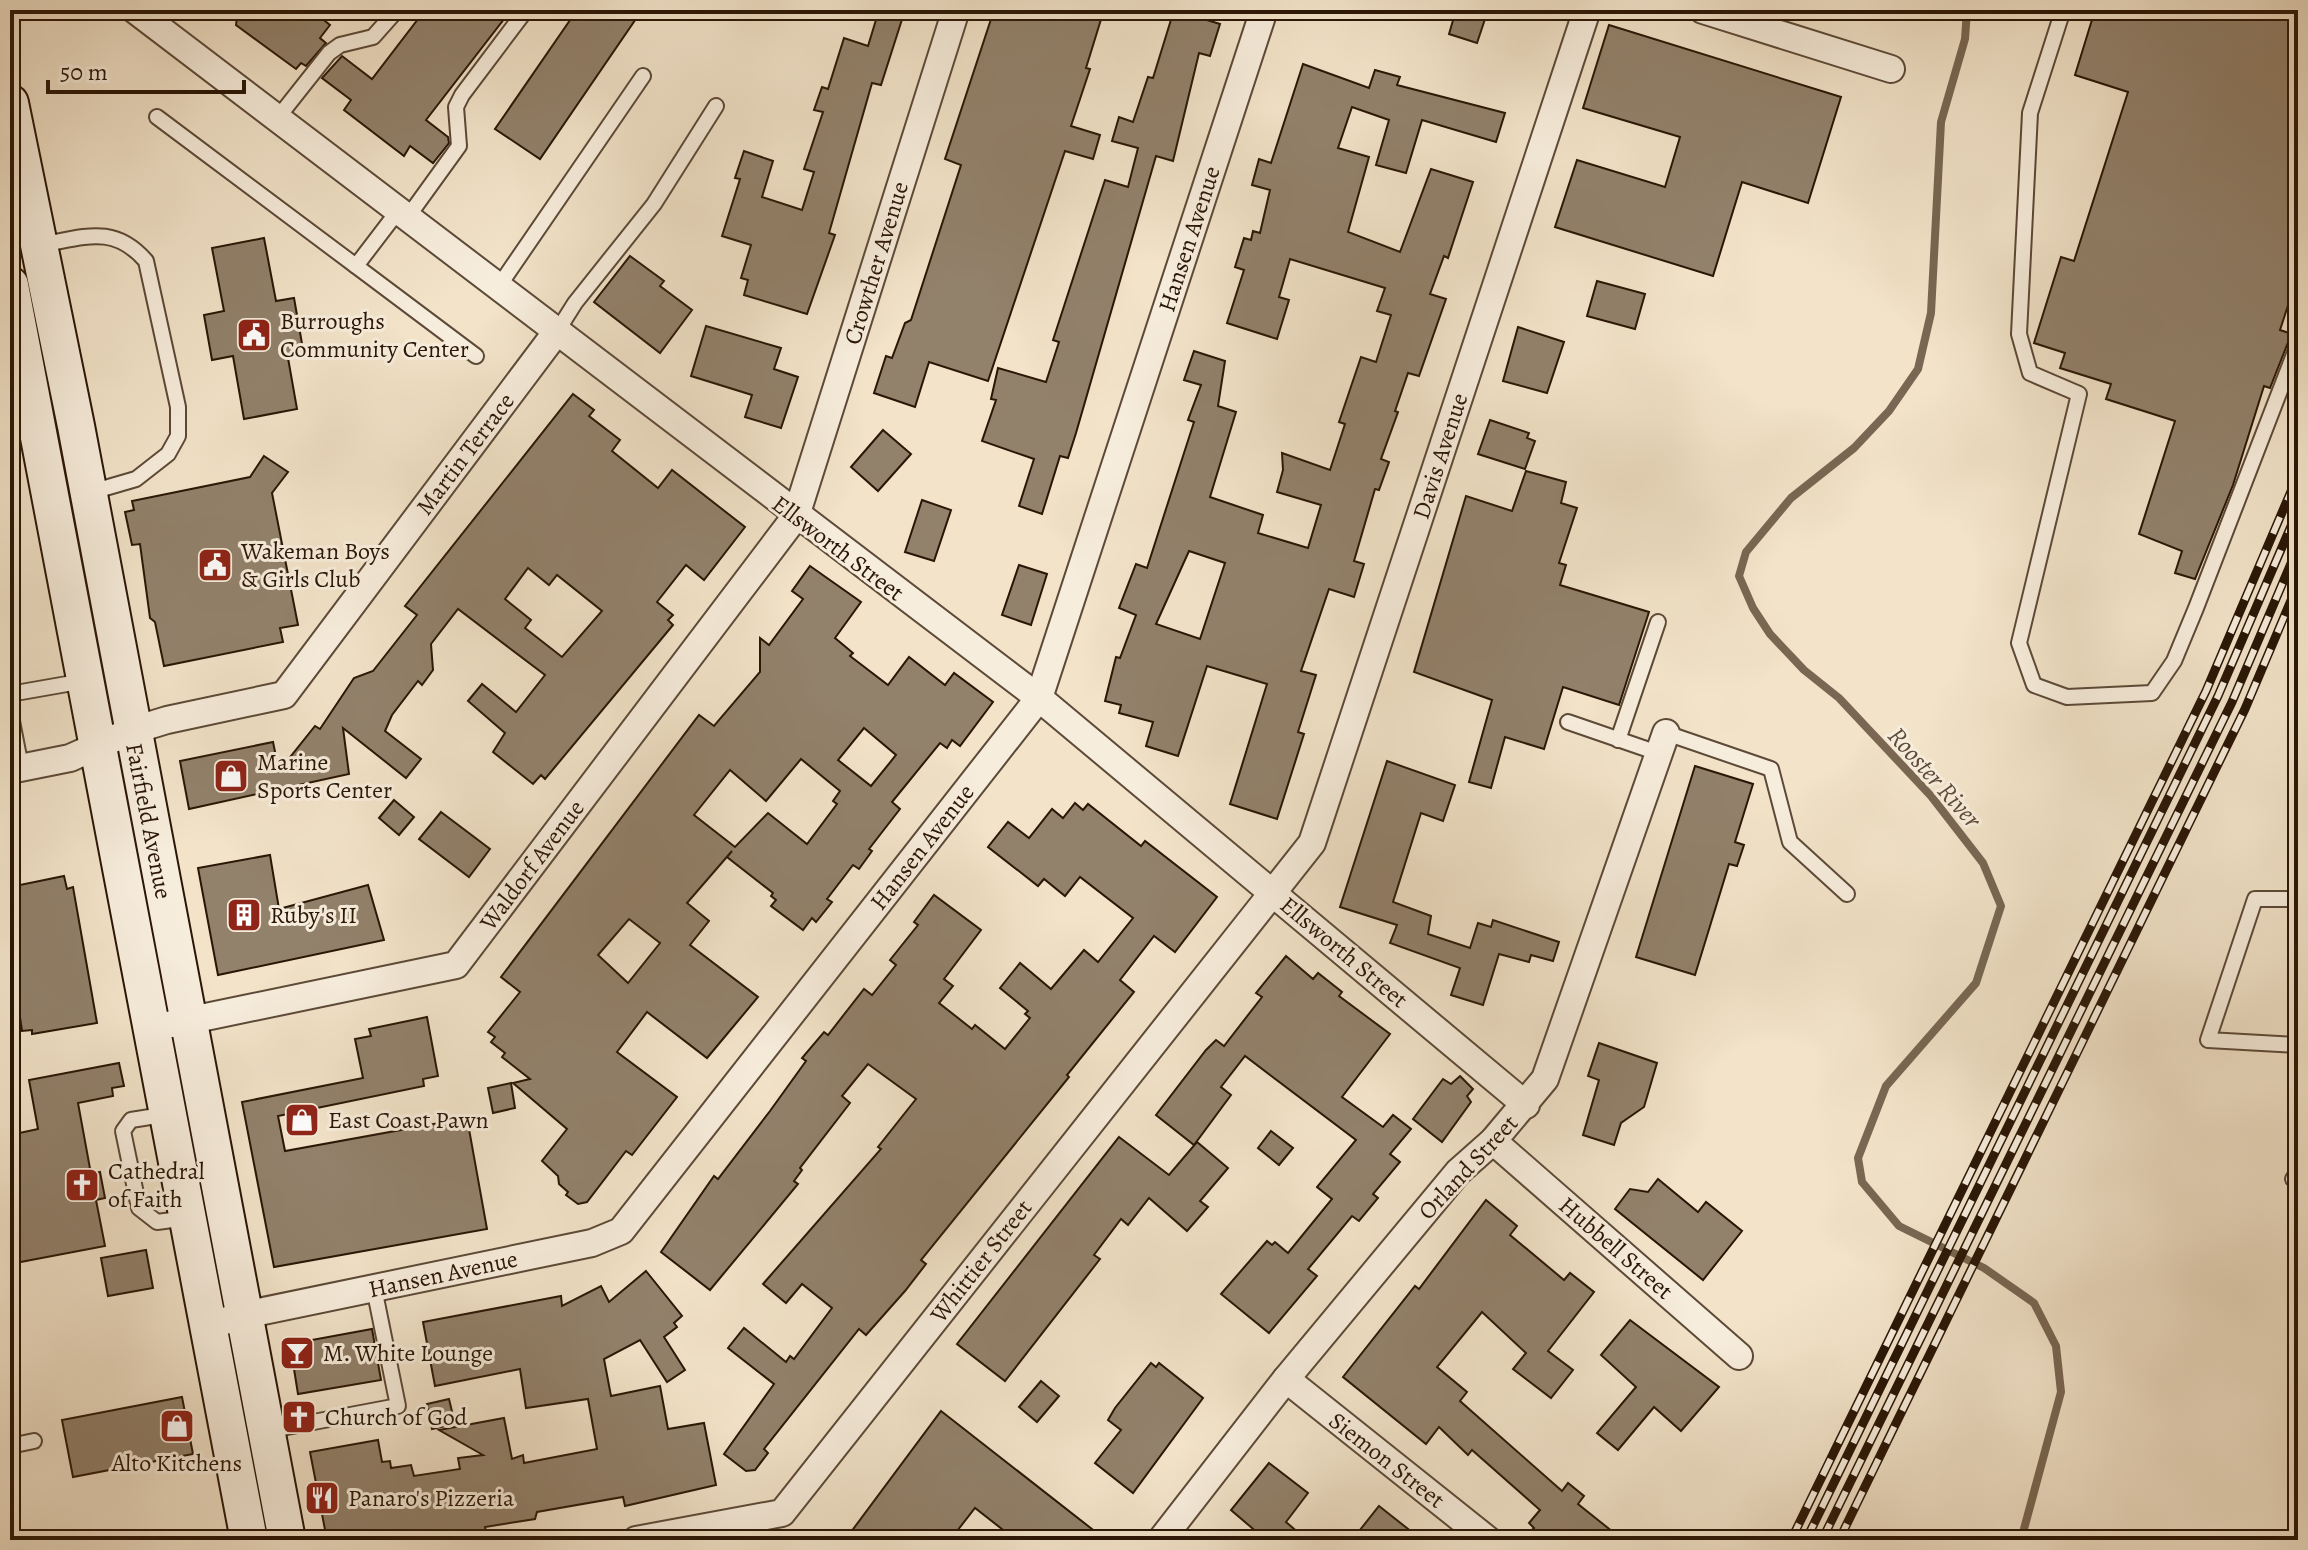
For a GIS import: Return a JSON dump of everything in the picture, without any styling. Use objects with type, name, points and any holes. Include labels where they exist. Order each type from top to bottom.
[{"type":"main road","name":"Fairfield Avenue","points":[[11,116],[88,493],[287,1540]]},
{"type":"main road","name":"Fairfield Avenue","points":[[10,285],[249,1540]]},
{"type":"street","name":"Ellsworth Street","points":[[135,10],[1039,698],[1526,1105]]},
{"type":"street","name":"Crowther Avenue","points":[[796,516],[956,10]]},
{"type":"street","name":"Hansen Avenue","points":[[208,1326],[244,1315],[592,1243],[621,1231],[1039,698],[1264,10]]},
{"type":"street","name":"Davis Avenue","points":[[1273,892],[1312,843],[1587,10]]},
{"type":"street","points":[[1703,10],[1891,69]]},
{"type":"street","name":"Martin Terrace","points":[[15,768],[70,758],[131,731],[284,695],[558,330]]},
{"type":"street","name":"Waldorf Avenue","points":[[151,1027],[456,965],[796,516]]},
{"type":"street","name":"Orland Street","points":[[1161,1540],[1286,1379],[1458,1172],[1493,1141],[1545,1079],[1662,743]]},
{"type":"street","name":"Whittier Street","points":[[636,1540],[782,1513],[1273,892]]},
{"type":"street","name":"Hubbell Street","points":[[1493,1141],[1739,1356]]},
{"type":"street","name":"Siemon Street","points":[[1286,1379],[1488,1540]]},
{"type":"lane","points":[[276,120],[329,53],[340,45],[373,37],[397,10]]},
{"type":"lane","points":[[356,266],[459,146],[456,107],[526,10]]},
{"type":"lane","points":[[2063,10],[2030,113],[2019,334],[2030,373],[2079,394],[2019,643],[2034,685],[2067,697],[2152,693],[2174,661],[2298,344]]},
{"type":"lane","points":[[499,286],[643,76]]},
{"type":"lane","points":[[558,330],[575,303],[649,211],[716,106]]},
{"type":"lane","points":[[157,117],[476,356]]},
{"type":"lane","points":[[39,245],[103,235],[130,243],[146,261],[178,407],[178,436],[168,454],[136,479],[88,493]]},
{"type":"lane","points":[[1618,740],[1658,622]]},
{"type":"lane","points":[[10,694],[84,681]]},
{"type":"lane","points":[[10,711],[15,768]]},
{"type":"lane","points":[[1568,722],[1618,740],[1662,743],[1771,769],[1790,842],[1847,894]]},
{"type":"lane","points":[[2298,899],[2255,899],[2208,1040],[2298,1045]]},
{"type":"lane","points":[[170,1114],[131,1120],[123,1131],[139,1208],[157,1222],[190,1218]]},
{"type":"lane","points":[[2298,1172],[2293,1179],[2298,1182]]},
{"type":"lane","points":[[266,1431],[398,1406],[374,1288]]},
{"type":"lane","points":[[10,1446],[34,1441]]},
{"type":"building","points":[[238,10],[311,10],[330,25],[320,38],[326,43],[306,66],[301,63],[296,69],[236,25]]},
{"type":"building","points":[[425,10],[511,10],[426,120],[448,137],[449,143],[433,163],[410,146],[404,156],[344,110],[351,100],[322,78],[342,56],[372,79]]},
{"type":"building","points":[[577,10],[642,10],[540,159],[495,129]]},
{"type":"building","points":[[879,10],[905,10],[881,85],[872,83],[829,233],[835,235],[807,314],[744,295],[748,280],[741,278],[751,245],[722,236],[740,179],[735,178],[744,151],[773,161],[762,197],[802,210],[814,172],[804,169],[823,112],[814,110],[822,87],[828,89],[844,38],[868,46]]},
{"type":"building","points":[[994,10],[1085,10],[1102,16],[1086,68],[1090,69],[1071,126],[1100,135],[1093,159],[1065,151],[988,381],[929,362],[915,407],[874,393],[886,356],[892,358],[905,323],[911,320],[961,165],[945,159]]},
{"type":"building","points":[[1174,10],[1220,24],[1210,56],[1199,53],[1173,161],[1156,156],[1076,433],[1068,458],[1060,456],[1042,514],[1019,506],[1034,459],[982,441],[996,400],[991,399],[998,368],[1046,382],[1059,342],[1053,340],[1105,180],[1128,187],[1138,148],[1112,141],[1119,117],[1133,122],[1148,77],[1153,78]]},
{"type":"building","points":[[1456,10],[1488,10],[1477,43],[1449,34]]},
{"type":"building","points":[[2095,10],[2298,10],[2298,275],[2280,330],[2295,335],[2289,340],[2270,388],[2264,386],[2233,485],[2195,579],[2175,573],[2182,551],[2139,534],[2175,421],[2106,399],[2111,384],[2060,368],[2065,353],[2034,343],[2061,257],[2074,261],[2128,92],[2075,75]]},
{"type":"building","points":[[1609,25],[1841,97],[1808,203],[1742,182],[1713,276],[1555,227],[1577,160],[1665,187],[1680,137],[1583,108]]},
{"type":"building","points":[[1303,64],[1369,88],[1375,70],[1400,77],[1397,85],[1505,113],[1496,142],[1422,120],[1406,173],[1376,165],[1389,120],[1352,107],[1338,148],[1369,157],[1348,232],[1400,252],[1431,169],[1473,182],[1448,258],[1444,256],[1430,294],[1446,299],[1419,376],[1408,373],[1381,459],[1389,462],[1379,490],[1375,489],[1354,561],[1364,564],[1354,597],[1329,589],[1301,671],[1316,675],[1298,732],[1304,734],[1277,819],[1230,804],[1267,684],[1207,666],[1178,756],[1146,746],[1153,722],[1119,713],[1121,705],[1105,701],[1116,657],[1120,658],[1136,615],[1119,608],[1136,564],[1147,568],[1194,422],[1188,420],[1201,385],[1184,380],[1194,351],[1225,361],[1218,406],[1236,412],[1210,497],[1263,515],[1258,533],[1308,548],[1321,505],[1277,492],[1283,470],[1282,453],[1330,470],[1345,424],[1339,422],[1361,357],[1376,362],[1391,315],[1377,311],[1385,288],[1290,259],[1279,297],[1289,300],[1277,339],[1227,323],[1244,270],[1235,267],[1244,238],[1251,240],[1253,231],[1260,233],[1270,190],[1252,185],[1259,159],[1271,163]],"holes":[[[1189,551],[1225,563],[1200,639],[1156,624]]]},
{"type":"building","name":"Burroughs Community Center","points":[[264,238],[276,301],[294,298],[304,355],[288,358],[297,409],[244,419],[233,356],[212,360],[204,315],[224,311],[212,248]]},
{"type":"building","points":[[630,256],[664,281],[660,286],[692,310],[660,353],[594,302]]},
{"type":"building","points":[[1597,281],[1645,294],[1635,329],[1587,316]]},
{"type":"building","points":[[706,326],[781,348],[774,369],[798,377],[781,428],[745,417],[752,395],[691,376]]},
{"type":"building","points":[[1518,327],[1564,342],[1547,393],[1503,381]]},
{"type":"building","points":[[573,394],[594,410],[589,416],[620,440],[612,451],[658,488],[672,470],[745,527],[704,580],[686,565],[657,602],[673,615],[668,620],[673,625],[545,779],[541,775],[533,784],[493,752],[505,733],[468,701],[482,684],[516,712],[545,675],[458,609],[431,644],[433,670],[422,685],[418,681],[392,715],[385,731],[421,759],[406,778],[343,728],[349,774],[189,809],[180,761],[273,742],[279,771],[315,726],[320,729],[354,678],[373,671],[417,615],[405,606]],"holes":[[[528,568],[549,585],[557,575],[602,611],[562,657],[525,628],[531,620],[505,599]]]},
{"type":"building","points":[[1490,420],[1529,433],[1527,438],[1535,441],[1525,469],[1478,454]]},
{"type":"building","points":[[883,430],[911,454],[878,491],[851,467]]},
{"type":"building","name":"Wakeman Boys & Girls Club","points":[[264,456],[288,472],[272,493],[298,625],[280,628],[283,642],[164,666],[155,622],[150,618],[140,544],[132,545],[125,512],[134,510],[132,501],[250,477]]},
{"type":"building","points":[[1526,471],[1566,482],[1561,503],[1577,508],[1559,563],[1566,565],[1560,585],[1649,612],[1619,705],[1563,687],[1544,749],[1505,737],[1491,788],[1469,782],[1492,700],[1414,672],[1466,496],[1512,511]]},
{"type":"building","points":[[922,500],[951,510],[934,561],[905,552]]},
{"type":"building","points":[[1019,565],[1047,574],[1031,625],[1002,615]]},
{"type":"building","points":[[810,566],[861,602],[835,638],[853,653],[850,656],[888,685],[909,657],[945,685],[954,673],[993,702],[960,746],[952,740],[947,748],[940,743],[892,802],[900,809],[869,849],[872,851],[859,869],[853,865],[827,899],[832,902],[816,922],[812,918],[803,930],[771,906],[776,900],[771,896],[773,893],[727,857],[732,851],[687,903],[709,921],[690,945],[758,997],[707,1058],[647,1012],[617,1052],[677,1097],[632,1155],[626,1151],[587,1202],[578,1204],[566,1195],[568,1192],[559,1184],[558,1176],[542,1161],[567,1129],[513,1083],[530,1079],[502,1057],[505,1053],[491,1042],[495,1037],[488,1032],[520,992],[501,977],[699,715],[714,726],[760,672],[760,638],[769,645],[803,599],[792,591]],"holes":[[[864,728],[896,755],[871,786],[838,760]],[[801,759],[840,791],[833,801],[837,804],[807,844],[768,813],[735,847],[694,815],[730,770],[766,801]],[[629,919],[660,943],[628,983],[598,955]]]},
{"type":"building","points":[[1387,761],[1455,785],[1443,821],[1421,813],[1393,902],[1431,916],[1428,934],[1470,948],[1478,923],[1491,927],[1493,920],[1559,942],[1553,961],[1531,955],[1529,962],[1499,954],[1483,1005],[1451,995],[1460,968],[1390,943],[1397,925],[1340,907]]},
{"type":"building","points":[[1695,766],[1753,784],[1735,842],[1744,845],[1737,866],[1729,864],[1695,975],[1636,957]]},
{"type":"building","points":[[394,800],[414,817],[399,835],[379,818]]},
{"type":"building","points":[[1075,803],[1083,810],[1088,804],[1141,846],[1145,841],[1217,897],[1175,952],[1154,936],[1120,980],[1134,992],[921,1260],[926,1264],[905,1291],[866,1335],[859,1329],[764,1449],[768,1453],[755,1470],[746,1471],[724,1454],[774,1384],[728,1348],[744,1328],[786,1362],[790,1356],[794,1359],[832,1308],[802,1284],[786,1303],[763,1284],[881,1149],[878,1147],[916,1099],[868,1064],[842,1096],[850,1103],[800,1168],[802,1170],[794,1181],[798,1184],[710,1290],[661,1252],[714,1176],[718,1179],[770,1111],[806,1061],[802,1058],[824,1032],[828,1035],[864,989],[872,995],[896,965],[890,960],[918,925],[914,922],[934,895],[981,930],[944,979],[953,986],[939,1003],[972,1029],[975,1025],[1005,1049],[1030,1018],[1025,1014],[1028,1011],[1000,988],[1020,963],[1051,989],[1084,950],[1098,962],[1133,918],[1080,877],[1065,896],[1044,879],[1038,886],[988,847],[1008,822],[1029,838],[1052,809],[1063,818]]},
{"type":"building","points":[[441,812],[490,849],[469,877],[419,839]]},
{"type":"building","name":"Ruby's II","points":[[270,855],[279,909],[368,885],[384,940],[218,975],[198,868]]},
{"type":"building","points":[[64,876],[67,889],[73,887],[97,1023],[32,1034],[32,1030],[22,1031],[13,969],[17,969],[10,937],[10,887]]},
{"type":"building","points":[[1286,956],[1313,979],[1318,973],[1342,992],[1339,996],[1390,1034],[1342,1097],[1383,1127],[1393,1115],[1411,1129],[1390,1154],[1400,1162],[1373,1194],[1378,1198],[1359,1221],[1352,1216],[1308,1269],[1317,1276],[1269,1333],[1221,1294],[1267,1241],[1272,1245],[1275,1242],[1288,1253],[1332,1199],[1317,1187],[1356,1140],[1245,1056],[1221,1087],[1231,1095],[1194,1145],[1156,1115],[1206,1050],[1216,1040],[1224,1046],[1262,997],[1256,993]]},
{"type":"building","points":[[427,1017],[438,1076],[423,1079],[424,1086],[278,1116],[285,1151],[467,1118],[487,1229],[274,1267],[242,1102],[363,1078],[355,1039],[371,1036],[369,1029]]},
{"type":"building","points":[[1599,1043],[1657,1063],[1644,1107],[1621,1123],[1614,1145],[1583,1135],[1599,1080],[1588,1076]]},
{"type":"building","points":[[119,1063],[124,1086],[112,1088],[113,1096],[78,1103],[91,1174],[100,1172],[105,1198],[96,1200],[105,1246],[10,1264],[10,1135],[38,1129],[29,1080]]},
{"type":"building","points":[[1460,1076],[1473,1089],[1467,1096],[1471,1102],[1442,1142],[1413,1119],[1443,1079],[1451,1084]]},
{"type":"building","points":[[511,1083],[515,1108],[493,1113],[488,1088]]},
{"type":"building","points":[[1271,1131],[1293,1148],[1279,1165],[1258,1148]]},
{"type":"building","points":[[1119,1137],[1169,1175],[1197,1142],[1228,1168],[1200,1201],[1208,1207],[1187,1231],[1149,1198],[1128,1225],[1121,1219],[1094,1255],[1100,1259],[1005,1381],[957,1344]]},
{"type":"building","points":[[1658,1179],[1698,1212],[1706,1202],[1742,1231],[1703,1280],[1615,1209],[1630,1189],[1648,1192]]},
{"type":"building","points":[[1486,1200],[1517,1226],[1510,1235],[1564,1280],[1570,1273],[1594,1292],[1548,1351],[1573,1370],[1551,1398],[1513,1369],[1526,1353],[1482,1312],[1437,1367],[1467,1392],[1460,1401],[1562,1491],[1568,1483],[1584,1496],[1578,1504],[1623,1540],[1542,1540],[1531,1531],[1534,1528],[1529,1523],[1540,1510],[1472,1450],[1468,1455],[1439,1427],[1426,1444],[1343,1377],[1415,1286],[1419,1289]]},
{"type":"building","points":[[146,1250],[153,1288],[108,1296],[101,1258]]},
{"type":"building","points":[[646,1271],[682,1316],[674,1323],[677,1327],[664,1337],[685,1370],[667,1382],[640,1340],[604,1359],[611,1396],[660,1386],[668,1429],[704,1423],[716,1485],[625,1506],[623,1497],[537,1512],[535,1519],[485,1527],[487,1536],[465,1540],[327,1540],[310,1452],[378,1440],[382,1462],[390,1461],[391,1468],[411,1465],[414,1476],[460,1469],[458,1458],[483,1455],[439,1430],[504,1418],[512,1459],[523,1455],[524,1463],[597,1449],[588,1399],[526,1408],[520,1369],[435,1386],[423,1322],[561,1296],[562,1306],[601,1286],[609,1302]]},
{"type":"building","points":[[1630,1320],[1719,1387],[1681,1431],[1654,1407],[1618,1450],[1597,1433],[1636,1387],[1601,1355]]},
{"type":"building","points":[[372,1329],[381,1380],[298,1394],[290,1344]]},
{"type":"building","points":[[1151,1363],[1156,1367],[1159,1363],[1203,1398],[1133,1493],[1095,1463],[1121,1430],[1108,1420]]},
{"type":"building","points":[[1041,1381],[1059,1396],[1037,1422],[1019,1407]]},
{"type":"building","points":[[182,1397],[193,1454],[73,1477],[62,1420]]},
{"type":"building","points":[[449,1399],[455,1424],[432,1429],[427,1404]]},
{"type":"building","points":[[941,1411],[1106,1540],[1016,1540],[975,1508],[950,1540],[845,1540]]},
{"type":"building","points":[[1269,1463],[1308,1493],[1286,1522],[1307,1540],[1266,1540],[1231,1510]]},
{"type":"building","points":[[1379,1506],[1422,1540],[1352,1540]]},
{"type":"waterway","name":"Rooster River","points":[[1967,10],[1965,39],[1941,122],[1931,313],[1918,369],[1889,411],[1854,448],[1791,498],[1746,552],[1739,576],[1753,608],[1770,634],[1804,670],[1839,698],[1931,796],[1983,863],[2001,906],[1976,983],[1886,1086],[1858,1158],[1862,1182],[1899,1226],[1984,1268],[2034,1303],[2056,1346],[2061,1392],[2021,1540]]},
{"type":"railway","points":[[1791,1540],[2206,691],[2298,475]]},
{"type":"railway","points":[[1806,1540],[2218,696],[2298,510]]},
{"type":"railway","points":[[1822,1540],[2232,702],[2298,547]]},
{"type":"railway","points":[[1839,1540],[2245,709],[2298,584]]},
{"type":"place","name":"Burroughs Community Center","points":[[254,335]]},
{"type":"place","name":"Wakeman Boys & Girls Club","points":[[215,565]]},
{"type":"place","name":"Marine Sports Center","points":[[231,776]]},
{"type":"place","name":"Ruby's II","points":[[244,915]]},
{"type":"place","name":"East Coast Pawn","points":[[302,1120]]},
{"type":"place","name":"Cathedral of Faith","points":[[82,1185]]},
{"type":"place","name":"M. White Lounge","points":[[297,1353]]},
{"type":"place","name":"Church of God","points":[[299,1417]]},
{"type":"place","name":"Alto Kitchens","points":[[177,1426]]},
{"type":"place","name":"Panaro's Pizzeria","points":[[322,1498]]}]
